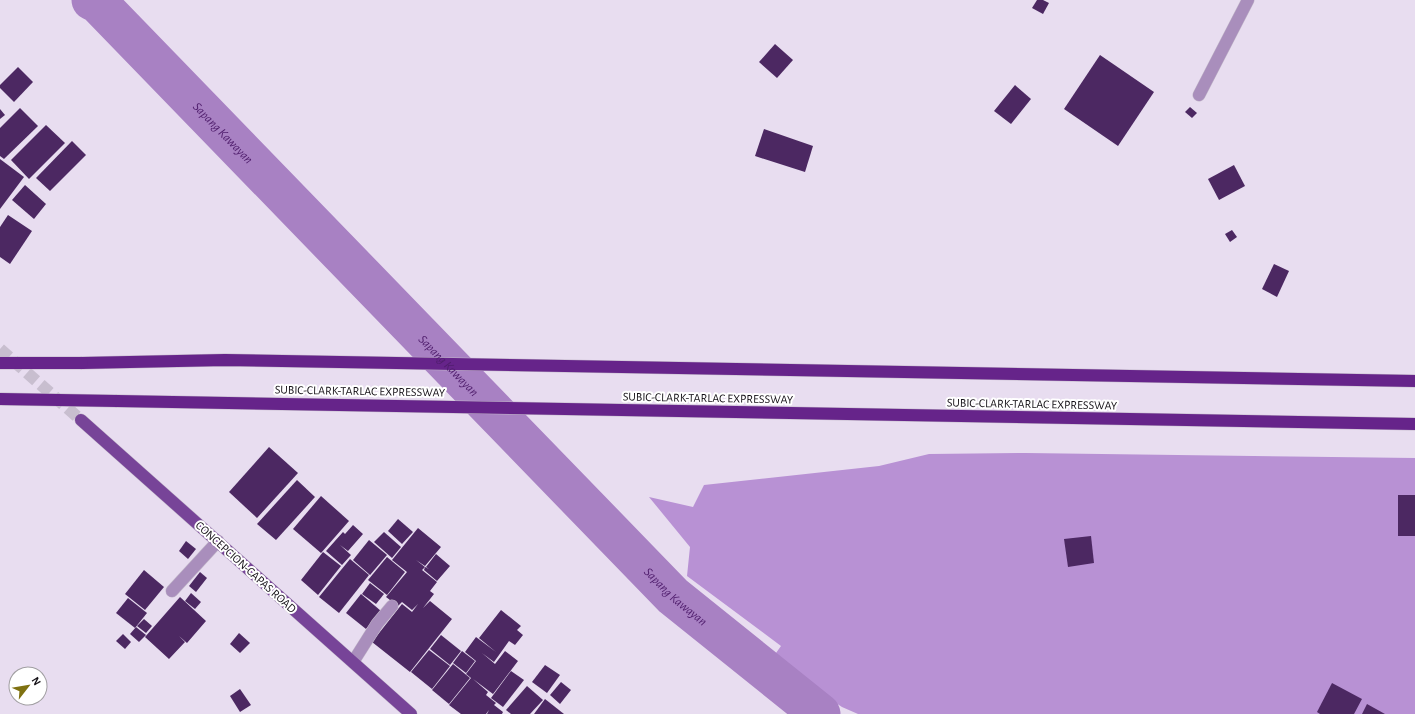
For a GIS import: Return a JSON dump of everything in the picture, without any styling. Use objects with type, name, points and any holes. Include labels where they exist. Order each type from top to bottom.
[{"type":"highway","points":[[0,363],[225,360],[664,369],[1415,381]]},
{"type":"highway","name":"SUBIC-CLARK-TARLAC EXPRESSWAY","points":[[0,399],[258,402],[686,412],[1415,424]]},
{"type":"main road","name":"CONCEPCION-CAPAS ROAD","points":[[81,420],[411,714]]},
{"type":"street","points":[[1199,95],[1248,0]]},
{"type":"street","points":[[172,591],[218,541]]},
{"type":"street","points":[[352,662],[377,624],[392,606]]},
{"type":"shaded area","points":[[1026,453],[1415,458],[1415,714],[858,714],[842,707],[771,660],[781,646],[687,576],[690,547],[649,497],[693,507],[704,485],[879,466],[929,454]]},
{"type":"building","points":[[1037,0],[1043,0],[1049,3],[1043,14],[1032,8]]},
{"type":"building","points":[[775,44],[793,60],[777,78],[759,62]]},
{"type":"building","points":[[1100,55],[1154,92],[1118,146],[1064,109]]},
{"type":"building","points":[[18,67],[33,82],[14,102],[0,88],[0,85]]},
{"type":"building","points":[[1015,85],[1031,99],[1011,124],[994,111]]},
{"type":"building","points":[[1190,107],[1197,113],[1192,118],[1185,112]]},
{"type":"building","points":[[20,108],[38,126],[4,159],[0,156],[0,128]]},
{"type":"building","points":[[0,109],[5,115],[0,119]]},
{"type":"building","points":[[46,125],[65,143],[29,179],[11,160]]},
{"type":"building","points":[[764,129],[813,146],[805,172],[755,156]]},
{"type":"building","points":[[72,141],[86,155],[50,191],[36,178]]},
{"type":"building","points":[[0,159],[24,177],[0,209]]},
{"type":"building","points":[[1234,165],[1245,186],[1219,200],[1208,179]]},
{"type":"building","points":[[25,185],[46,204],[34,219],[12,200]]},
{"type":"building","points":[[8,215],[32,231],[10,264],[0,257],[0,227]]},
{"type":"building","points":[[1232,230],[1237,237],[1230,242],[1225,234]]},
{"type":"building","points":[[1274,264],[1289,271],[1277,297],[1262,289]]},
{"type":"building","points":[[269,447],[298,473],[257,518],[229,492]]},
{"type":"building","points":[[297,480],[315,497],[276,540],[257,524]]},
{"type":"building","points":[[1398,495],[1415,495],[1415,536],[1398,536]]},
{"type":"building","points":[[321,496],[349,521],[321,553],[293,529]]},
{"type":"building","points":[[398,519],[413,532],[402,544],[388,531]]},
{"type":"building","points":[[353,525],[363,534],[348,551],[340,545],[351,555],[342,565],[326,551],[343,532],[345,534]]},
{"type":"building","points":[[418,528],[441,547],[425,566],[416,560],[425,567],[422,570],[437,582],[430,591],[434,594],[423,608],[430,601],[452,619],[410,672],[372,642],[402,604],[412,612],[418,604],[412,610],[402,602],[398,606],[386,597],[407,572],[392,560]]},
{"type":"building","points":[[384,532],[401,547],[392,558],[374,542]]},
{"type":"building","points":[[1091,536],[1094,563],[1068,567],[1064,539]]},
{"type":"building","points":[[369,540],[387,555],[370,575],[353,560]]},
{"type":"building","points":[[186,541],[196,549],[188,559],[179,551]]},
{"type":"building","points":[[323,552],[341,566],[318,595],[301,580]]},
{"type":"building","points":[[436,554],[450,566],[437,581],[424,570],[425,567],[429,569],[426,567]]},
{"type":"building","points":[[387,557],[405,572],[387,595],[368,580]]},
{"type":"building","points":[[350,559],[369,575],[339,613],[319,597]]},
{"type":"building","points":[[144,570],[164,587],[145,610],[125,594]]},
{"type":"building","points":[[200,572],[207,578],[196,592],[189,586]]},
{"type":"building","points":[[370,583],[384,594],[376,604],[362,594]]},
{"type":"building","points":[[191,593],[201,602],[195,609],[185,601]]},
{"type":"building","points":[[361,594],[381,611],[366,629],[346,613]]},
{"type":"building","points":[[180,597],[206,621],[187,643],[179,636],[185,642],[169,659],[145,637]]},
{"type":"building","points":[[128,598],[147,613],[135,628],[116,613]]},
{"type":"building","points":[[501,610],[521,626],[517,630],[523,635],[515,645],[509,641],[494,662],[482,653],[495,664],[505,651],[518,661],[493,694],[473,679],[488,692],[486,695],[496,703],[494,705],[503,712],[502,714],[487,714],[489,710],[486,714],[461,714],[449,705],[471,678],[466,674],[476,661],[465,652],[476,637],[496,652],[479,638]]},
{"type":"building","points":[[144,619],[152,626],[146,633],[137,626]]},
{"type":"building","points":[[136,627],[146,635],[139,642],[130,634]]},
{"type":"building","points":[[239,633],[250,643],[240,653],[230,644]]},
{"type":"building","points":[[123,634],[131,642],[125,649],[116,641]]},
{"type":"building","points":[[441,635],[461,651],[450,665],[430,649]]},
{"type":"building","points":[[429,650],[450,666],[432,689],[411,672]]},
{"type":"building","points":[[462,651],[475,661],[466,673],[453,663]]},
{"type":"building","points":[[453,664],[470,678],[449,704],[432,690]]},
{"type":"building","points":[[545,665],[560,675],[547,693],[532,682]]},
{"type":"building","points":[[511,671],[524,680],[503,707],[491,698]]},
{"type":"building","points":[[561,682],[571,690],[560,704],[550,695]]},
{"type":"building","points":[[1332,683],[1362,699],[1354,714],[1320,714],[1317,712]]},
{"type":"building","points":[[527,686],[543,700],[530,714],[511,714],[506,710]]},
{"type":"building","points":[[240,689],[251,705],[240,712],[230,696]]},
{"type":"building","points":[[545,699],[564,714],[534,714]]},
{"type":"building","points":[[1367,704],[1385,714],[1362,714]]},
{"type":"waterway","name":"Sapang Kawayan","points":[[92,0],[98,3],[673,596],[820,714]]},
{"type":"tunnel","points":[[0,349],[81,420]]}]
